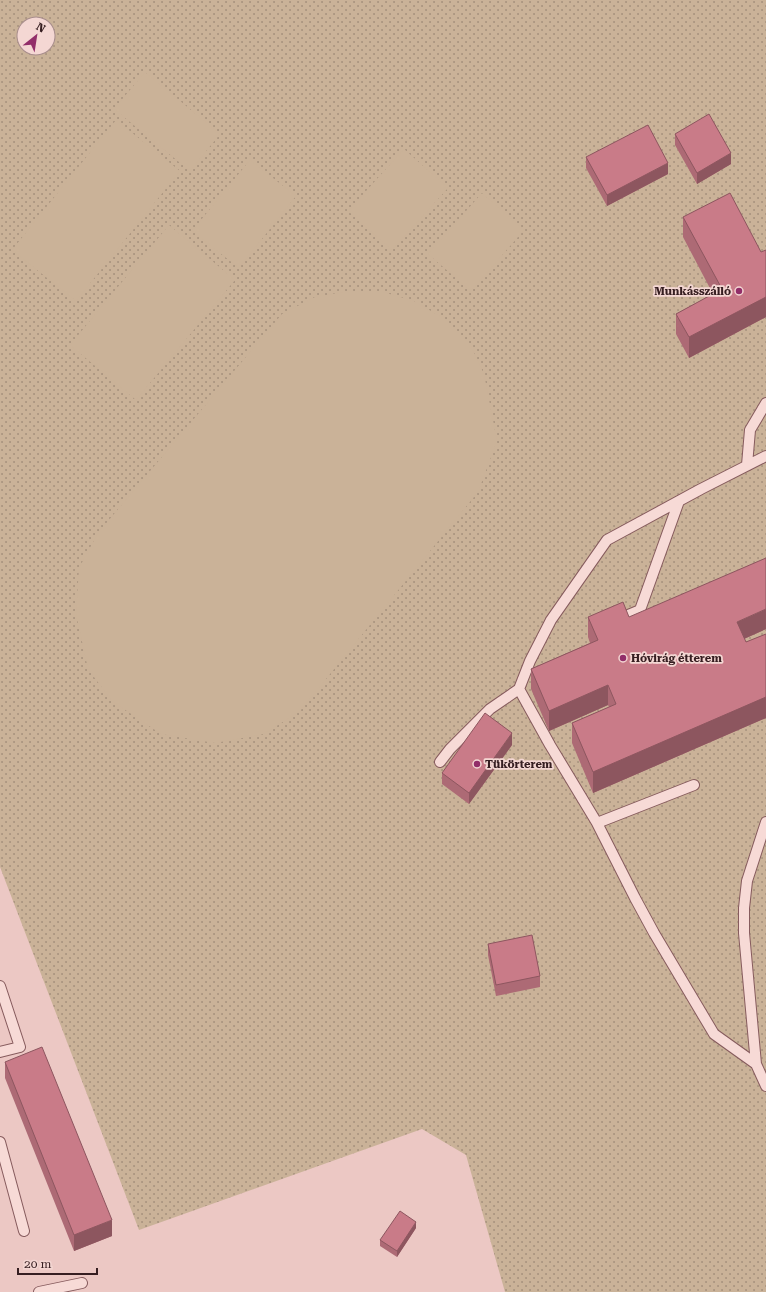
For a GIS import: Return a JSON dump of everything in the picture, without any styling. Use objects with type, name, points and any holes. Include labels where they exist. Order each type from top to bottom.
[{"type":"lane","points":[[748,465],[750,430],[766,403]]},
{"type":"lane","points":[[440,762],[450,748],[490,709],[519,689],[530,661],[551,620],[607,540],[766,456]]},
{"type":"lane","points":[[608,623],[640,610],[679,501]]},
{"type":"lane","points":[[519,689],[550,745],[597,823],[635,898],[714,1034],[756,1064]]},
{"type":"lane","points":[[597,823],[694,785]]},
{"type":"lane","points":[[766,822],[747,880],[744,908],[744,933],[756,1064],[766,1086]]},
{"type":"lane","points":[[0,986],[20,1047],[0,1052]]},
{"type":"lane","points":[[0,1142],[24,1231]]},
{"type":"lane","points":[[39,1292],[82,1283]]},
{"type":"shaded area","points":[[0,0],[766,0],[766,1292],[505,1292],[466,1155],[422,1129],[139,1230],[0,867]]},
{"type":"shaded area","points":[[145,72],[220,134],[190,171],[114,109]]},
{"type":"shaded area","points":[[116,120],[180,171],[76,301],[12,250]]},
{"type":"shaded area","points":[[404,149],[448,188],[392,250],[348,211]]},
{"type":"shaded area","points":[[250,160],[296,196],[239,268],[192,231]]},
{"type":"shaded area","points":[[482,193],[524,230],[471,291],[428,254]]},
{"type":"shaded area","points":[[169,225],[235,280],[136,400],[70,345]]},
{"type":"shaded area","points":[[343,292],[383,292],[414,301],[443,318],[471,346],[484,374],[497,441],[478,492],[300,711],[264,734],[215,743],[161,734],[112,701],[88,669],[76,614],[79,568],[98,533],[282,314],[315,297]]},
{"type":"building","points":[[709,114],[731,153],[697,173],[675,134]]},
{"type":"building","points":[[648,125],[668,163],[607,195],[586,157]]},
{"type":"building","name":"Munkásszálló","points":[[730,193],[761,252],[766,250],[766,297],[689,337],[676,314],[722,289],[683,217]]},
{"type":"building","points":[[766,558],[766,609],[737,622],[746,642],[766,634],[766,697],[593,772],[572,723],[616,704],[608,685],[549,711],[531,669],[598,640],[588,617],[623,602],[629,617]]},
{"type":"building","name":"Tükörterem","points":[[485,713],[512,733],[469,793],[442,773]]},
{"type":"building","points":[[532,935],[540,976],[496,985],[488,944]]},
{"type":"building","points":[[42,1047],[112,1220],[74,1235],[5,1062]]},
{"type":"building","points":[[400,1211],[416,1222],[397,1251],[380,1240]]},
{"type":"place","name":"Munkásszálló","points":[[739,291]]},
{"type":"place","name":"Hóvirág étterem","points":[[623,658]]},
{"type":"place","name":"Tükörterem","points":[[477,764]]}]
